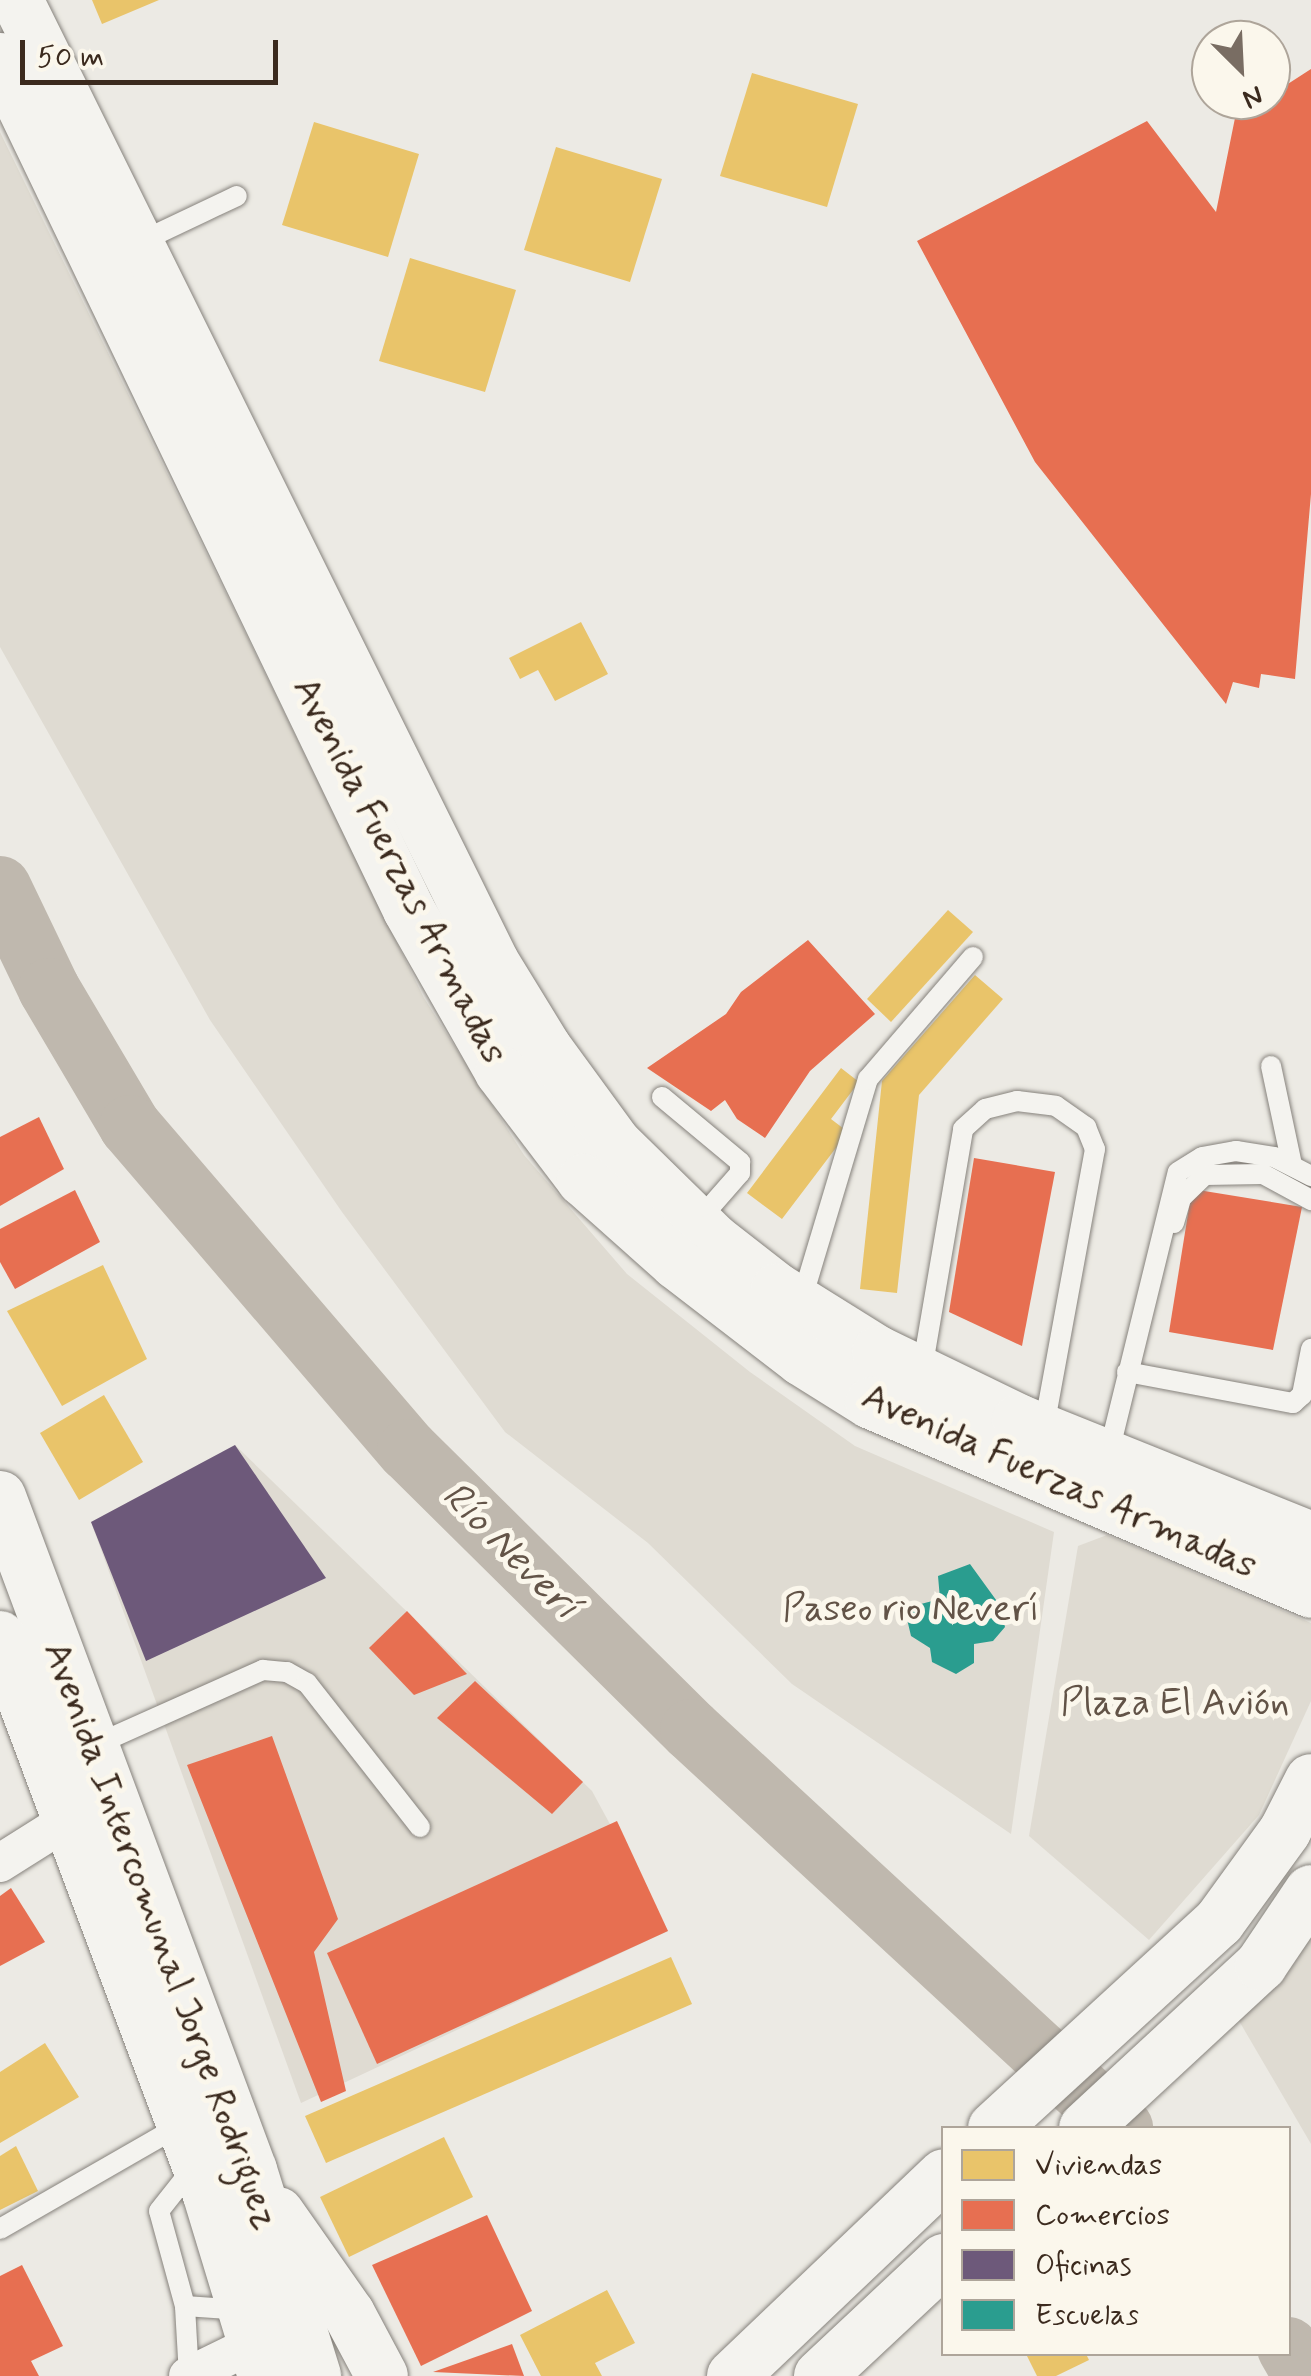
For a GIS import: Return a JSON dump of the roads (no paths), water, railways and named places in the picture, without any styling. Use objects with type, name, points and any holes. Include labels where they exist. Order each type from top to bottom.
[{"type":"street","name":"Avenida Fuerzas Armadas","points":[[17,0],[493,962],[544,1048],[615,1143],[696,1223],[801,1304],[922,1373],[1044,1430],[1311,1538]]},
{"type":"street","name":"Avenida Fuerzas Armadas","points":[[0,59],[409,910],[501,1072],[583,1180],[692,1276],[871,1403],[1311,1592]]},
{"type":"street","name":"Avenida Intercomunal Jorge Rodriguez","points":[[0,1497],[253,2177],[265,2338]]},
{"type":"street","name":"Avenida Intercomunal Jorge Rodriguez","points":[[0,1637],[265,2338],[315,2376]]},
{"type":"street","points":[[996,2126],[1219,1922],[1285,1831],[1311,1780]]},
{"type":"street","points":[[0,1862],[70,1820]]},
{"type":"street","points":[[1087,2126],[1262,1965],[1308,1900]]},
{"type":"street","points":[[253,2177],[349,2314],[382,2376]]},
{"type":"street","points":[[733,2376],[941,2178]]},
{"type":"street","points":[[820,2376],[941,2263]]},
{"type":"street","points":[[189,2376],[265,2338],[348,2376]]},
{"type":"lane","points":[[137,244],[237,196]]},
{"type":"lane","points":[[801,1304],[868,1079],[973,957]]},
{"type":"lane","points":[[1271,1066],[1292,1165]]},
{"type":"lane","points":[[662,1096],[740,1162],[740,1173],[696,1223]]},
{"type":"lane","points":[[922,1373],[963,1130],[985,1109],[1017,1100],[1056,1106],[1086,1126],[1095,1148],[1044,1430]]},
{"type":"lane","points":[[1108,1456],[1178,1172],[1202,1157],[1236,1151],[1292,1165],[1311,1176]]},
{"type":"lane","points":[[1127,1372],[1150,1323],[1176,1213],[1191,1183],[1224,1172],[1263,1174],[1311,1200]]},
{"type":"lane","points":[[1127,1372],[1293,1403],[1302,1395],[1311,1350]]},
{"type":"lane","points":[[93,1746],[263,1670],[287,1672],[307,1683],[420,1826]]},
{"type":"lane","points":[[0,2229],[190,2143]]},
{"type":"lane","points":[[189,2376],[185,2306],[159,2211],[190,2143]]},
{"type":"lane","points":[[185,2306],[265,2338]]},
{"type":"waterway","name":"Río Neverí","points":[[0,887],[49,989],[130,1126],[408,1450],[691,1730],[1120,2126]]},
{"type":"waterway","name":"Río Neverí","points":[[1291,2353],[1304,2376]]},
{"type":"park label","name":"Paseo rio Neverí","points":[[911,1610]]},
{"type":"park label","name":"Plaza El Avión","points":[[1175,1704]]}]
